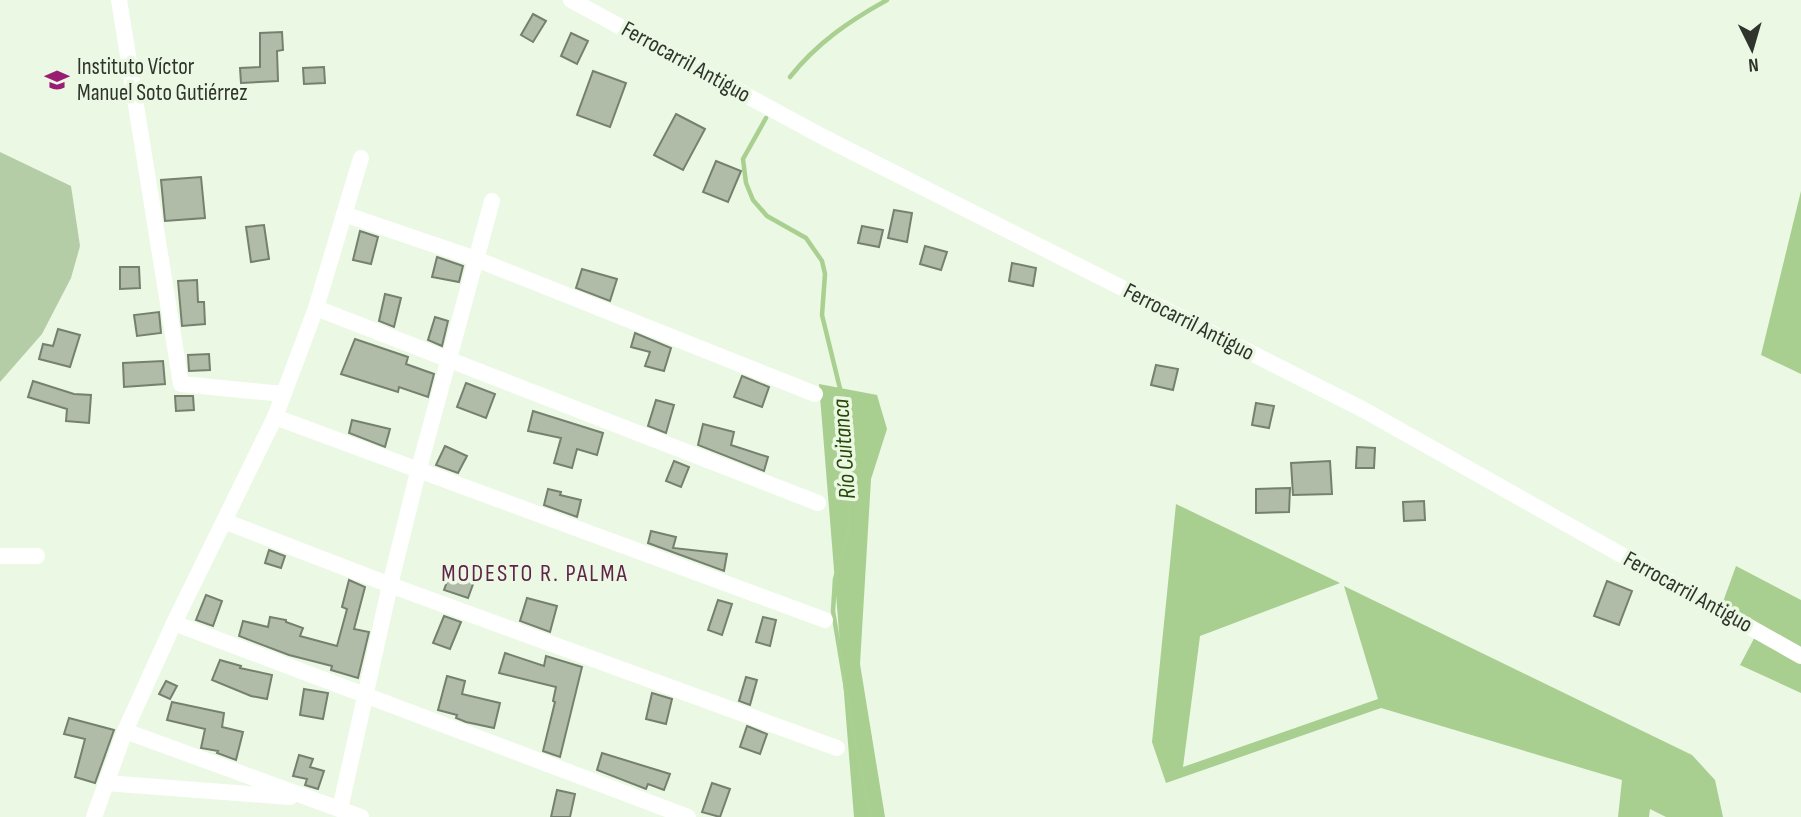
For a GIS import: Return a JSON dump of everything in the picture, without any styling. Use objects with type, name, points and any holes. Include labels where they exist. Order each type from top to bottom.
[{"type":"street","points":[[119,0],[181,384],[284,394]]},
{"type":"street","name":"Ferrocarril Antiguo","points":[[571,0],[825,138],[1364,410],[1801,656]]},
{"type":"street","points":[[94,817],[125,731],[174,623],[275,417],[316,308],[361,158]]},
{"type":"street","points":[[340,809],[418,472],[492,201]]},
{"type":"street","points":[[344,214],[476,259],[815,394]]},
{"type":"street","points":[[316,308],[818,503]]},
{"type":"street","points":[[275,417],[825,620]]},
{"type":"street","points":[[224,521],[390,585],[837,748]]},
{"type":"street","points":[[0,556],[37,556]]},
{"type":"street","points":[[174,623],[688,817]]},
{"type":"street","points":[[125,731],[361,817]]},
{"type":"street","points":[[106,783],[310,798]]},
{"type":"green space","points":[[0,152],[71,186],[80,246],[71,278],[42,334],[0,382]]},
{"type":"green space","points":[[1801,191],[1801,374],[1761,355]]},
{"type":"green space","points":[[819,384],[877,395],[887,429],[871,479],[860,664],[885,817],[854,817]]},
{"type":"green space","points":[[1176,504],[1340,583],[1200,636],[1183,767],[1378,699],[1344,586],[1692,755],[1715,780],[1723,817],[1666,817],[1650,809],[1649,817],[1618,817],[1622,780],[1381,708],[1166,783],[1152,742]]},
{"type":"green space","points":[[1736,566],[1801,600],[1801,693],[1740,665],[1758,631],[1720,610]]},
{"type":"building","points":[[533,14],[546,21],[533,42],[521,35]]},
{"type":"building","points":[[282,32],[283,50],[277,51],[278,81],[241,83],[240,68],[260,67],[260,33]]},
{"type":"building","points":[[571,33],[588,41],[577,64],[561,56]]},
{"type":"building","points":[[324,67],[325,83],[304,84],[303,68]]},
{"type":"building","points":[[593,71],[626,83],[610,127],[577,115]]},
{"type":"building","points":[[676,114],[705,129],[683,170],[654,155]]},
{"type":"building","points":[[716,161],[741,171],[728,202],[703,192]]},
{"type":"building","points":[[201,177],[205,218],[165,221],[161,180]]},
{"type":"building","points":[[894,210],[912,213],[907,242],[888,238]]},
{"type":"building","points":[[264,225],[269,259],[251,262],[246,227]]},
{"type":"building","points":[[862,226],[883,230],[879,247],[858,243]]},
{"type":"building","points":[[360,231],[378,237],[371,264],[353,260]]},
{"type":"building","points":[[925,246],[947,252],[941,270],[920,264]]},
{"type":"building","points":[[437,257],[463,266],[459,282],[432,277]]},
{"type":"building","points":[[1012,263],[1036,268],[1033,286],[1009,281]]},
{"type":"building","points":[[120,267],[139,267],[140,288],[120,289]]},
{"type":"building","points":[[582,269],[617,279],[610,301],[576,288]]},
{"type":"building","points":[[197,280],[198,302],[204,302],[205,324],[182,326],[178,281]]},
{"type":"building","points":[[385,294],[401,298],[394,327],[379,321]]},
{"type":"building","points":[[159,312],[161,333],[137,336],[134,315]]},
{"type":"building","points":[[435,317],[448,321],[442,346],[428,340]]},
{"type":"building","points":[[58,329],[80,335],[70,367],[39,359],[43,344],[53,346]]},
{"type":"building","points":[[635,333],[671,348],[664,371],[645,366],[650,352],[631,347]]},
{"type":"building","points":[[355,339],[408,357],[406,364],[434,374],[428,397],[399,387],[398,392],[341,374]]},
{"type":"building","points":[[209,354],[210,370],[189,371],[188,355]]},
{"type":"building","points":[[163,361],[165,384],[124,387],[123,363]]},
{"type":"building","points":[[1156,365],[1178,369],[1173,390],[1151,385]]},
{"type":"building","points":[[742,376],[769,387],[762,407],[734,397]]},
{"type":"building","points":[[33,381],[74,394],[91,395],[89,423],[66,421],[67,409],[28,397]]},
{"type":"building","points":[[466,383],[495,394],[486,418],[457,407]]},
{"type":"building","points":[[175,396],[193,396],[194,410],[176,411]]},
{"type":"building","points":[[656,400],[674,405],[666,433],[648,426]]},
{"type":"building","points":[[1256,403],[1274,406],[1269,428],[1252,425]]},
{"type":"building","points":[[533,411],[603,433],[597,455],[577,449],[572,468],[554,463],[561,438],[528,431]]},
{"type":"building","points":[[352,420],[390,429],[385,447],[349,433]]},
{"type":"building","points":[[703,424],[734,432],[731,445],[768,457],[764,471],[698,445]]},
{"type":"building","points":[[445,446],[467,456],[458,473],[436,465]]},
{"type":"building","points":[[1357,447],[1375,448],[1374,468],[1356,468]]},
{"type":"building","points":[[674,461],[689,467],[681,487],[666,481]]},
{"type":"building","points":[[1330,461],[1332,494],[1293,495],[1291,463]]},
{"type":"building","points":[[1290,488],[1289,512],[1256,513],[1256,489]]},
{"type":"building","points":[[548,489],[581,500],[577,517],[544,505]]},
{"type":"building","points":[[1424,501],[1425,520],[1404,521],[1403,502]]},
{"type":"building","points":[[651,531],[676,537],[673,548],[727,554],[724,571],[648,543]]},
{"type":"building","points":[[269,550],[285,556],[281,568],[265,563]]},
{"type":"building","points":[[452,568],[476,576],[468,598],[444,590]]},
{"type":"building","points":[[349,580],[365,587],[354,629],[369,632],[358,678],[331,670],[332,666],[289,655],[239,636],[243,621],[268,627],[270,617],[286,620],[303,628],[300,636],[337,646],[347,609],[342,607]]},
{"type":"building","points":[[1607,581],[1632,591],[1619,625],[1594,616]]},
{"type":"building","points":[[206,595],[222,601],[213,626],[196,620]]},
{"type":"building","points":[[527,598],[557,606],[550,632],[520,621]]},
{"type":"building","points":[[718,600],[732,604],[722,635],[708,630]]},
{"type":"building","points":[[444,616],[461,622],[450,649],[433,643]]},
{"type":"building","points":[[763,617],[776,620],[770,646],[756,642]]},
{"type":"building","points":[[505,653],[544,666],[546,656],[582,667],[560,757],[543,751],[556,687],[499,673]]},
{"type":"building","points":[[220,660],[241,666],[240,668],[272,675],[267,699],[251,696],[212,680]]},
{"type":"building","points":[[447,676],[465,681],[462,694],[500,703],[494,728],[466,722],[456,718],[457,715],[438,710]]},
{"type":"building","points":[[746,677],[757,680],[750,705],[739,701]]},
{"type":"building","points":[[166,681],[177,686],[170,699],[159,694]]},
{"type":"building","points":[[304,689],[328,693],[323,719],[300,715]]},
{"type":"building","points":[[652,693],[672,699],[666,724],[646,719]]},
{"type":"building","points":[[172,702],[224,713],[222,727],[243,732],[236,760],[217,753],[218,751],[201,748],[205,729],[167,720]]},
{"type":"building","points":[[69,718],[114,730],[95,783],[75,777],[85,739],[64,734]]},
{"type":"building","points":[[747,726],[767,734],[760,754],[740,747]]},
{"type":"building","points":[[602,753],[670,774],[664,790],[648,784],[646,789],[597,770]]},
{"type":"building","points":[[299,755],[313,759],[310,767],[324,771],[318,789],[305,785],[307,779],[293,776]]},
{"type":"building","points":[[712,783],[730,789],[720,817],[702,812]]},
{"type":"building","points":[[557,790],[575,794],[570,817],[551,817]]},
{"type":"waterway","name":"Río Cuitanca","points":[[790,77],[834,34],[887,0]]},
{"type":"waterway","name":"Río Cuitanca","points":[[766,118],[743,159],[746,183],[753,200],[767,216],[806,238],[822,261],[825,274],[822,315],[850,440],[848,535],[835,579],[833,611],[855,743],[871,817]]},
{"type":"place","name":"Instituto Víctor Manuel Soto Gutiérrez","points":[[57,80]]},
{"type":"district","name":"MODESTO R. PALMA","points":[[535,573]]}]
